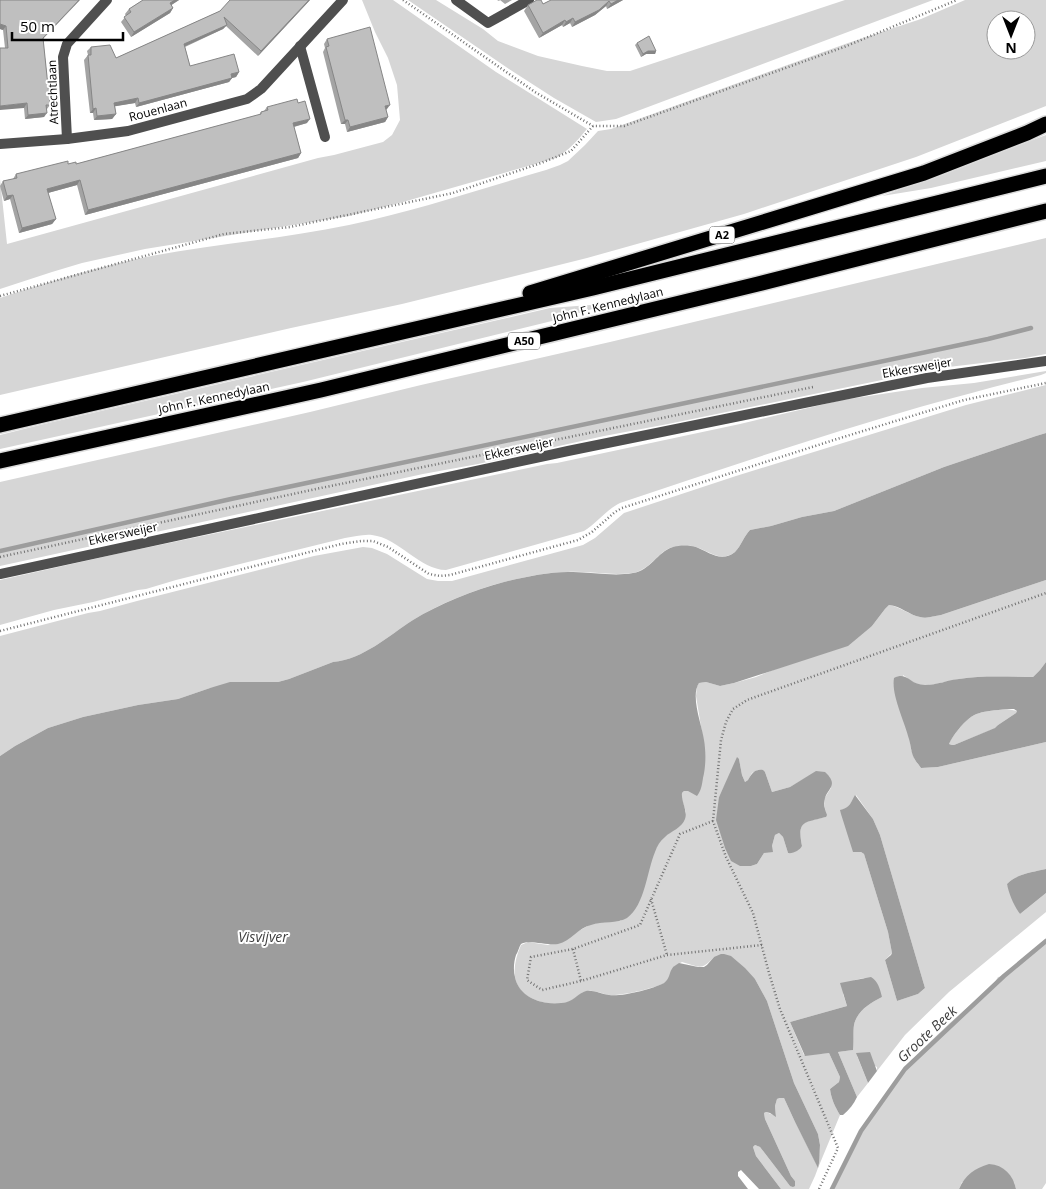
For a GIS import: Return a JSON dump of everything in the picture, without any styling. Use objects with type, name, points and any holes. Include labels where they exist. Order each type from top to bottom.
[{"type":"highway","name":"A2","points":[[394,335],[924,173],[1046,124]]},
{"type":"highway","name":"John F. Kennedylaan","points":[[0,425],[394,335],[775,244],[1046,176]]},
{"type":"highway","name":"John F. Kennedylaan","points":[[0,461],[321,390],[777,279],[1046,211]]},
{"type":"street","name":"Atrechtlaan","points":[[67,139],[63,57],[67,44],[107,0]]},
{"type":"street","name":"Rouenlaan","points":[[0,144],[67,139],[128,131],[247,99],[261,89],[343,0]]},
{"type":"street","points":[[456,0],[488,23],[529,0]]},
{"type":"street","points":[[300,46],[325,137]]},
{"type":"street","name":"Ekkersweijer","points":[[0,574],[588,447],[927,378],[1046,361]]},
{"type":"path","points":[[403,0],[535,92],[593,126],[624,126],[844,47],[957,0]]},
{"type":"path","points":[[0,296],[224,234],[290,227],[453,193],[541,164],[571,150],[593,126]]},
{"type":"path","points":[[0,631],[341,544],[361,541],[373,542],[388,547],[428,574],[450,575],[578,540],[592,532],[622,508],[964,400],[1046,383]]},
{"type":"path","points":[[819,1189],[838,1148],[780,1009],[753,913],[726,857],[713,821],[721,740],[726,722],[733,709],[747,700],[1046,593]]},
{"type":"path","points":[[713,821],[680,834],[640,925],[573,949],[531,956],[526,980],[542,990],[581,981],[667,954],[762,945]]},
{"type":"path","points":[[651,899],[667,954]]},
{"type":"path","points":[[573,949],[581,981]]},
{"type":"shaded area","points":[[362,0],[393,0],[496,72],[587,129],[573,145],[556,158],[403,202],[349,216],[145,249],[82,263],[0,289],[0,179],[7,244],[318,158],[383,142],[392,135],[400,120],[397,85],[388,58]]},
{"type":"shaded area","points":[[408,0],[436,0],[483,29],[498,41],[538,56],[607,71],[630,71],[845,0],[933,0],[616,119],[596,122],[509,69]]},
{"type":"shaded area","points":[[965,0],[1046,0],[1046,106],[916,157],[744,214],[587,258],[402,304],[0,395],[0,298],[72,275],[146,257],[349,225],[423,206],[546,170],[568,161],[598,131],[611,129],[848,43],[921,19]]},
{"type":"shaded area","points":[[1046,135],[1046,161],[931,188],[882,196]]},
{"type":"shaded area","points":[[1046,238],[1046,354],[940,368],[604,436],[0,566],[0,482],[310,412]]},
{"type":"shaded area","points":[[604,304],[556,320],[303,382],[0,449],[0,435],[44,424],[550,308]]},
{"type":"shaded area","points":[[1046,371],[1046,373],[1041,375],[920,407],[694,478],[620,503],[584,531],[446,570],[436,569],[427,565],[382,537],[362,535],[54,610],[0,625],[0,580],[740,424],[842,400],[922,388],[974,383]]},
{"type":"shaded area","points":[[1046,385],[1046,433],[944,467],[834,511],[750,530],[737,550],[730,555],[715,555],[694,546],[675,547],[663,552],[644,569],[632,573],[552,573],[493,585],[434,608],[365,652],[344,660],[333,662],[278,682],[210,688],[178,699],[138,705],[83,717],[48,728],[0,756],[0,636],[314,556],[363,547],[372,548],[387,554],[427,579],[452,581],[583,545],[595,538],[624,513],[736,476],[966,405]]},
{"type":"shaded area","points":[[1046,580],[1046,662],[1033,677],[977,677],[920,685],[903,675],[911,749],[915,760],[921,768],[938,767],[1046,742],[1046,869],[1030,872],[1007,884],[1020,914],[1046,893],[1046,912],[949,992],[905,1035],[877,1071],[877,1067],[857,1056],[868,1083],[857,1097],[838,1052],[853,1050],[854,1025],[858,1016],[869,1005],[882,997],[864,978],[855,980],[843,994],[847,1006],[790,1022],[804,1055],[829,1053],[840,1077],[839,1082],[830,1089],[831,1096],[840,1115],[809,1189],[781,1189],[756,1156],[753,1147],[755,1145],[760,1147],[790,1186],[795,1181],[765,1119],[764,1113],[776,1116],[775,1106],[777,1099],[784,1098],[818,1167],[820,1145],[818,1134],[794,1083],[767,1001],[755,979],[714,957],[700,967],[682,962],[672,968],[666,982],[647,989],[615,995],[588,991],[568,1002],[552,1004],[532,998],[519,987],[515,972],[517,954],[521,945],[528,942],[548,945],[591,924],[621,921],[658,844],[665,836],[681,825],[686,812],[681,797],[682,793],[688,791],[705,751],[696,696],[699,683],[706,682],[720,686],[756,677],[778,668],[872,626],[889,605],[923,618],[941,615]],"holes":[[[739,759],[745,782],[752,773],[758,770],[765,772],[772,792],[790,787],[816,772],[831,788],[824,799],[826,817],[804,824],[801,831],[802,846],[788,853],[783,837],[779,833],[775,835],[772,846],[764,853],[757,864],[751,866],[740,866],[719,797]],[[856,795],[873,819],[880,835],[925,988],[918,994],[897,1001],[885,960],[892,953],[888,932],[864,854],[861,852],[841,810],[848,806]]]},
{"type":"shaded area","points":[[1007,709],[1017,711],[996,728],[954,745],[949,744],[964,723],[974,715]]},
{"type":"shaded area","points":[[1046,941],[1046,1183],[1042,1189],[1016,1189],[1014,1182],[962,1182],[959,1189],[832,1189],[865,1126],[894,1082],[905,1069],[957,1016],[991,987],[998,977],[1004,976]]},
{"type":"water","name":"Visvijver","points":[[1046,433],[1046,580],[931,617],[923,618],[916,616],[889,605],[872,626],[848,646],[734,683],[720,686],[706,682],[699,683],[696,703],[705,754],[705,769],[701,788],[697,796],[688,791],[682,793],[686,813],[685,819],[658,846],[638,905],[623,920],[586,927],[558,944],[533,942],[521,944],[516,955],[514,974],[522,991],[535,1000],[551,1003],[567,1002],[586,991],[614,995],[645,990],[664,983],[673,967],[679,963],[704,967],[714,957],[721,954],[731,956],[755,979],[767,1001],[794,1083],[818,1134],[820,1145],[818,1168],[784,1098],[777,1099],[775,1106],[776,1117],[770,1113],[764,1113],[765,1119],[795,1181],[795,1186],[790,1186],[760,1147],[755,1145],[753,1147],[756,1156],[781,1189],[759,1189],[741,1170],[738,1172],[738,1176],[748,1189],[0,1189],[0,756],[48,728],[83,717],[138,705],[178,699],[230,682],[278,682],[289,679],[365,652],[434,608],[469,593],[504,582],[560,572],[617,574],[639,572],[667,549],[679,546],[696,547],[710,554],[725,557],[737,550],[750,530],[834,511],[944,467]]},
{"type":"water","points":[[1046,662],[1046,742],[938,767],[921,768],[912,753],[896,700],[894,678],[902,676],[915,683],[929,685],[978,677],[1033,677]],"holes":[[[1014,709],[1017,711],[1016,713],[995,728],[954,745],[949,744],[964,723],[974,715]]]},
{"type":"water","points":[[737,757],[745,782],[754,772],[763,770],[772,792],[790,787],[816,771],[825,772],[829,776],[832,783],[824,802],[827,815],[804,824],[801,831],[802,846],[798,850],[788,853],[783,837],[779,833],[775,835],[772,846],[773,852],[764,853],[757,864],[740,866],[731,861],[716,820],[719,797]]},
{"type":"water","points":[[855,795],[873,819],[880,835],[925,988],[918,994],[897,1001],[885,960],[892,953],[888,932],[864,854],[853,852],[840,810],[848,806]]},
{"type":"water","points":[[1046,869],[1046,893],[1020,914],[1012,900],[1007,884],[1030,872]]},
{"type":"water","points":[[871,977],[877,983],[882,997],[869,1005],[858,1016],[854,1025],[853,1050],[838,1052],[857,1097],[847,1111],[840,1115],[831,1096],[830,1089],[839,1082],[840,1077],[829,1053],[805,1056],[790,1022],[847,1006],[840,983]]},
{"type":"water","points":[[870,1052],[877,1071],[868,1083],[856,1053]]},
{"type":"water","points":[[989,1164],[999,1166],[1007,1172],[1013,1179],[1016,1189],[959,1189],[971,1173]]},
{"type":"building","points":[[0,0],[79,0],[43,38],[50,105],[46,105],[47,113],[28,115],[27,103],[0,106],[0,48],[8,48],[6,26],[0,24]]},
{"type":"building","points":[[143,0],[175,0],[170,3],[173,8],[134,32],[124,17],[131,12],[129,9]]},
{"type":"building","points":[[230,0],[309,0],[261,51],[224,17],[227,25],[184,44],[190,66],[234,54],[239,72],[231,74],[232,78],[139,103],[138,98],[114,103],[116,114],[97,116],[96,108],[93,109],[88,55],[91,55],[91,47],[110,45],[116,58],[220,11]]},
{"type":"building","points":[[541,0],[543,4],[551,0],[618,0],[611,4],[609,1],[599,10],[575,22],[573,18],[566,22],[565,20],[543,33],[528,5]]},
{"type":"building","points":[[370,27],[390,105],[385,106],[388,117],[350,127],[348,120],[345,120],[326,47],[329,46],[327,39]]},
{"type":"building","points":[[649,36],[656,51],[648,51],[643,54],[637,43]]},
{"type":"building","points":[[297,99],[298,103],[305,101],[310,119],[293,123],[301,153],[88,210],[80,180],[47,189],[56,219],[22,228],[13,195],[7,196],[3,181],[17,178],[16,174],[68,161],[68,164],[76,162],[76,164],[261,114],[261,112],[268,110],[267,107]]},
{"type":"waterway","points":[[0,551],[231,499],[988,339],[1031,328]]},
{"type":"waterway","name":"Groote Beek","points":[[832,1189],[861,1131],[905,1069],[1004,976],[1046,941]]}]
